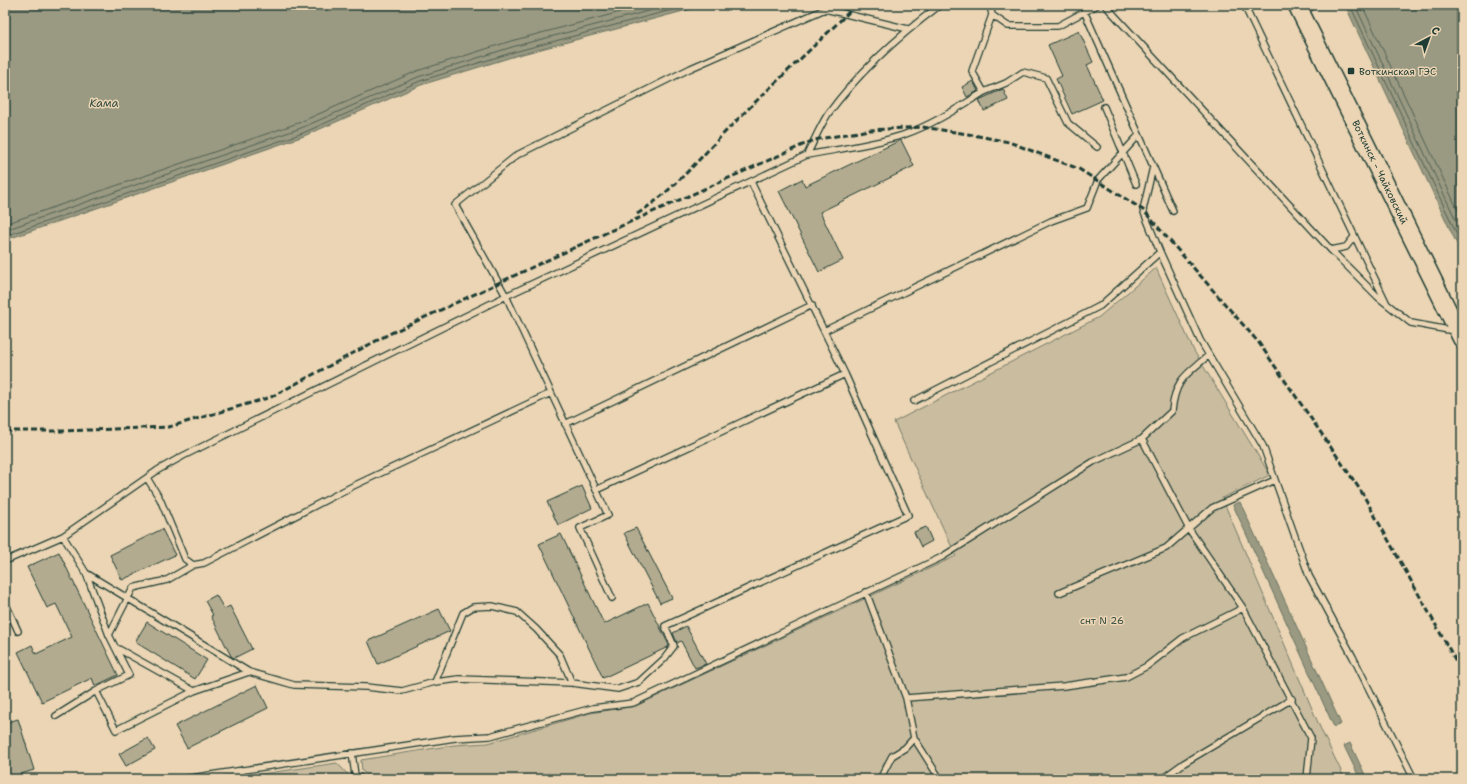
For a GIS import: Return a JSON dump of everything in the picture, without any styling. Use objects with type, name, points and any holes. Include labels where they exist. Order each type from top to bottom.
[{"type":"main road","name":"Воткинск - Чайковский","points":[[1304,8],[1460,335]]},
{"type":"lane","points":[[807,155],[828,115],[851,86],[908,29],[940,5]]},
{"type":"lane","points":[[984,92],[972,71],[992,15],[990,5]]},
{"type":"lane","points":[[992,15],[1008,26],[1058,26],[1097,5]]},
{"type":"lane","points":[[1105,5],[1331,250],[1386,304],[1411,323],[1460,335]]},
{"type":"lane","points":[[1244,5],[1386,304]]},
{"type":"lane","points":[[612,598],[580,528],[608,515],[506,296],[455,206],[517,155],[692,68],[825,9],[908,29]]},
{"type":"lane","points":[[1084,11],[1173,211]]},
{"type":"lane","points":[[5,561],[63,536],[147,478],[183,456],[506,296],[807,155],[879,142],[903,135],[951,112],[984,92],[1006,83],[1023,72],[1046,78],[1068,123],[1096,146]]},
{"type":"lane","points":[[1104,107],[1136,184]]},
{"type":"lane","points":[[824,331],[1051,221],[1087,208],[1098,180],[1139,135]]},
{"type":"lane","points":[[1153,167],[1143,210],[1160,252],[1209,355],[1264,446],[1309,576],[1353,657],[1414,779]]},
{"type":"lane","points":[[86,573],[249,672],[294,685],[366,687],[402,691],[436,682],[459,679],[572,683],[618,689],[639,682],[664,659],[674,646],[665,626],[908,515],[845,374],[751,182]]},
{"type":"lane","points":[[1331,250],[1346,247],[1354,237]]},
{"type":"lane","points":[[914,401],[1100,306],[1160,252]]},
{"type":"lane","points":[[565,424],[812,305]]},
{"type":"lane","points":[[184,779],[455,738],[490,736],[592,708],[633,703],[942,557],[1093,462],[1142,439],[1172,411],[1174,396],[1182,378],[1209,355]]},
{"type":"lane","points":[[596,490],[845,374]]},
{"type":"lane","points":[[109,635],[133,588],[167,580],[193,565],[204,563],[352,487],[551,393]]},
{"type":"lane","points":[[1142,439],[1189,529],[1243,608],[1292,699],[1311,738],[1307,779]]},
{"type":"lane","points":[[147,478],[160,499],[185,559],[193,565]]},
{"type":"lane","points":[[1058,593],[1166,548],[1212,508],[1275,480]]},
{"type":"lane","points":[[56,716],[96,691],[130,675],[109,635],[86,573],[63,536]]},
{"type":"lane","points":[[866,592],[906,698],[914,738],[940,779]]},
{"type":"lane","points":[[5,602],[18,631]]},
{"type":"lane","points":[[436,682],[463,613],[473,607],[492,606],[517,612],[536,629],[560,655],[572,683]]},
{"type":"lane","points":[[906,698],[1057,687],[1126,677],[1147,666],[1183,638],[1243,608]]},
{"type":"lane","points":[[115,647],[194,691]]},
{"type":"lane","points":[[96,691],[116,730],[194,691],[249,672]]},
{"type":"lane","points":[[1162,779],[1184,763],[1292,699]]},
{"type":"lane","points":[[880,779],[892,756],[905,748],[914,738]]},
{"type":"lane","points":[[352,753],[353,777],[362,779]]},
{"type":"lane","points":[[232,779],[243,769]]},
{"type":"green space","name":"снт N 26","points":[[1156,268],[1194,351],[1270,475],[1222,498],[1322,732],[1345,779],[373,779],[362,771],[361,760],[454,745],[488,743],[590,713],[636,706],[956,556],[894,422],[1099,317]]},
{"type":"green space","points":[[337,763],[352,779],[227,779]]},
{"type":"water","name":"Кама","points":[[5,5],[706,5],[515,56],[421,85],[304,136],[5,240]]},
{"type":"water","points":[[1345,5],[1462,5],[1462,255]]},
{"type":"water","points":[[1240,502],[1341,724],[1334,727],[1233,505]]},
{"type":"water","points":[[1350,743],[1367,779],[1360,779],[1344,746]]},
{"type":"building","points":[[1079,31],[1093,62],[1087,65],[1103,100],[1072,114],[1056,79],[1062,76],[1048,45]]},
{"type":"building","points":[[973,81],[978,91],[967,97],[962,87]]},
{"type":"building","points":[[1003,89],[1008,100],[984,111],[979,100]]},
{"type":"building","points":[[901,140],[914,166],[820,212],[843,260],[819,272],[779,191],[802,179],[805,186]]},
{"type":"building","points":[[582,486],[592,508],[558,525],[547,502]]},
{"type":"building","points":[[926,527],[932,541],[921,547],[914,532]]},
{"type":"building","points":[[636,528],[672,598],[660,603],[624,533]]},
{"type":"building","points":[[162,529],[175,555],[122,580],[110,555]]},
{"type":"building","points":[[561,534],[604,624],[648,603],[669,645],[668,647],[603,678],[539,544]]},
{"type":"building","points":[[59,552],[118,675],[95,686],[92,678],[42,702],[18,652],[32,645],[36,654],[72,637],[56,604],[47,608],[27,567]]},
{"type":"building","points":[[216,595],[224,609],[230,606],[252,649],[234,658],[231,656],[211,616],[213,615],[205,601]]},
{"type":"building","points":[[439,609],[450,631],[378,664],[368,641]]},
{"type":"building","points":[[147,622],[207,660],[195,679],[135,642]]},
{"type":"building","points":[[686,626],[706,664],[695,668],[681,641],[677,643],[673,633]]},
{"type":"building","points":[[257,685],[268,708],[187,748],[175,726]]},
{"type":"building","points":[[18,719],[34,770],[5,779],[5,723]]},
{"type":"building","points":[[148,738],[155,750],[126,766],[119,754]]},
{"type":"railway","points":[[637,214],[651,205],[688,172],[734,123],[856,5]]},
{"type":"railway","points":[[5,431],[62,431],[169,427],[271,397],[389,334],[610,231],[814,140],[869,130],[922,127],[968,134],[1009,142],[1079,169],[1143,210],[1259,343],[1361,491],[1462,672]]},
{"type":"place","name":"Воткинская ГЭС","points":[[1351,71]]}]
